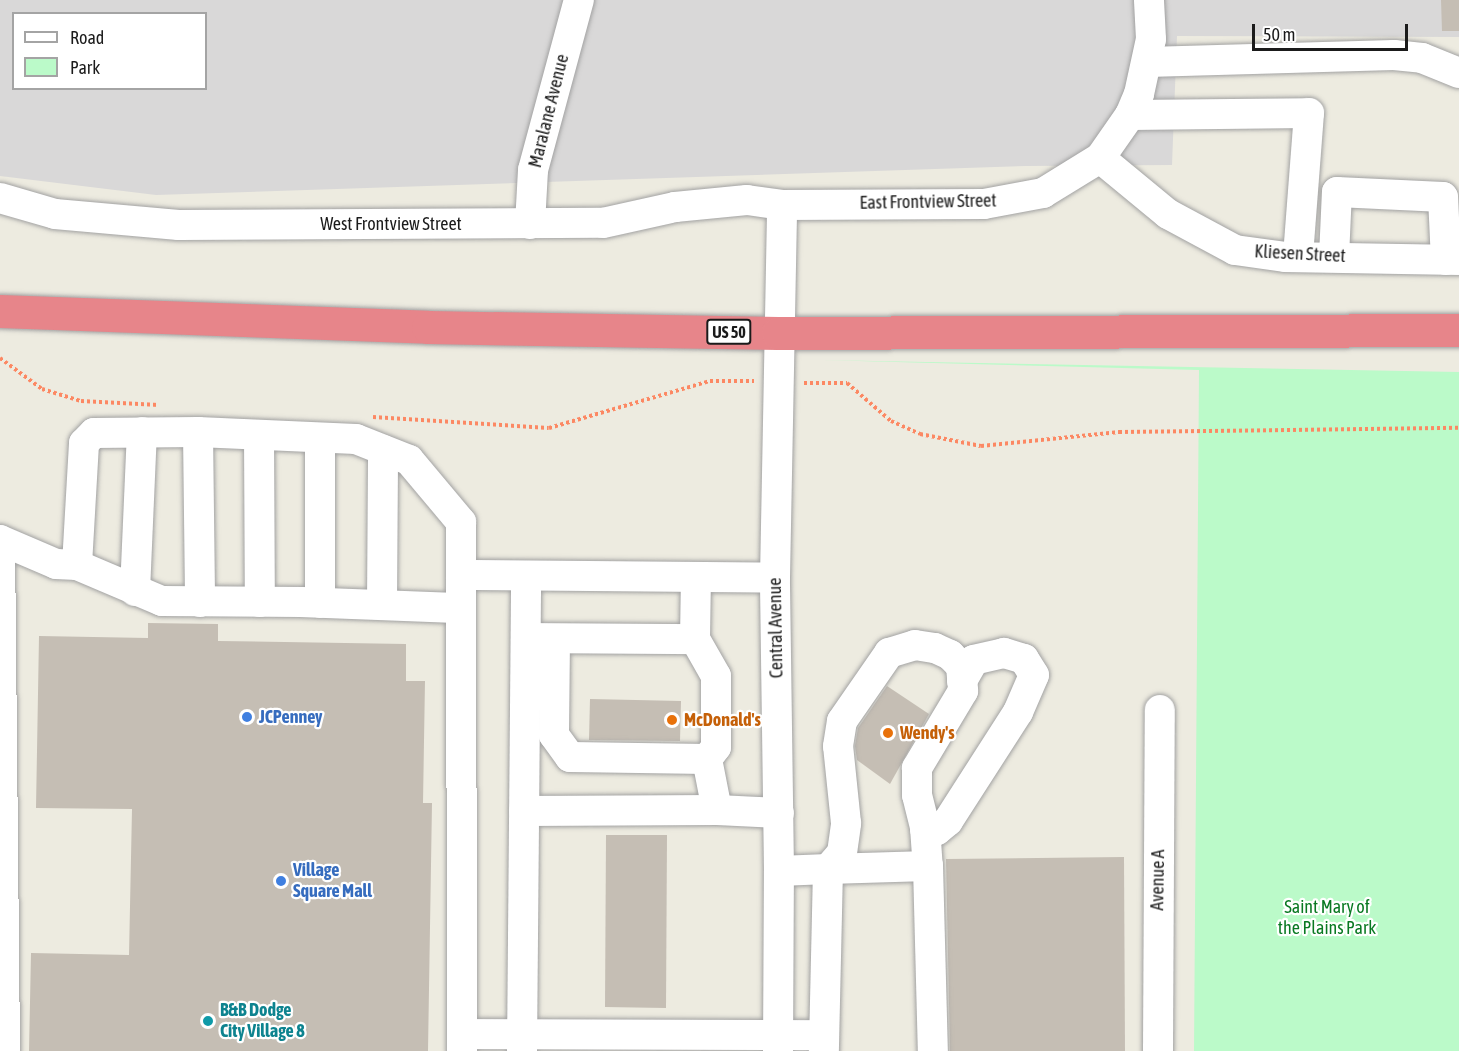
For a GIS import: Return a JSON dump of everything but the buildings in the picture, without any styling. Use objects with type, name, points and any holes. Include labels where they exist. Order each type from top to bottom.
[{"type":"highway","name":"US 50","points":[[0,311],[428,327],[778,333],[1459,330]]},
{"type":"street","name":"Maralane Avenue","points":[[530,224],[533,170],[579,0]]},
{"type":"street","points":[[1149,0],[1150,39],[1147,62],[1394,56],[1422,58],[1459,73]]},
{"type":"street","name":"East Frontview Street","points":[[782,206],[984,204],[1043,193],[1100,158],[1130,115],[1147,62]]},
{"type":"street","points":[[1130,115],[1309,113],[1298,257]]},
{"type":"street","name":"Kliesen Street","points":[[1100,158],[1155,203],[1204,235],[1235,250],[1298,257],[1453,260]]},
{"type":"street","points":[[1334,257],[1337,192],[1443,197],[1453,260]]},
{"type":"street","name":"West Frontview Street","points":[[0,198],[55,214],[179,225],[603,223],[675,207],[747,200],[782,206]]},
{"type":"street","name":"Central Avenue","points":[[778,1043],[779,813],[775,578],[782,206]]},
{"type":"street","points":[[135,591],[142,432]]},
{"type":"street","points":[[198,432],[200,602]]},
{"type":"street","points":[[76,566],[84,443],[94,433],[198,432],[356,439],[409,460],[460,522],[462,1043],[824,1043],[828,869],[842,853],[846,823],[838,753],[842,721],[889,653],[915,645],[935,648],[962,666],[963,691],[917,768],[917,795],[925,829],[928,866],[933,1051]]},
{"type":"street","points":[[259,435],[260,602]]},
{"type":"street","points":[[320,438],[320,603]]},
{"type":"street","points":[[382,450],[382,606]]},
{"type":"street","points":[[5,1051],[0,540],[56,564],[76,566],[162,601],[461,608]]},
{"type":"street","points":[[461,575],[775,578]]},
{"type":"street","points":[[522,1043],[526,577]]},
{"type":"street","points":[[696,578],[695,639],[716,676],[716,747],[707,759],[717,810]]},
{"type":"street","points":[[526,638],[695,639]]},
{"type":"street","points":[[555,639],[554,735],[570,757],[707,759]]},
{"type":"street","points":[[925,829],[937,830],[948,821],[1018,712],[1034,675],[1024,659],[1004,653],[974,660],[962,681]]},
{"type":"street","name":"Avenue A","points":[[1158,1051],[1160,710]]},
{"type":"street","points":[[524,811],[717,810],[779,813]]},
{"type":"street","points":[[779,871],[928,866]]},
{"type":"path","points":[[0,358],[42,389],[81,401],[163,405]]},
{"type":"path","points":[[362,417],[549,428],[710,381],[732,379]]},
{"type":"path","points":[[816,383],[847,383],[891,421],[920,434],[981,446],[1119,432],[1459,428]]},
{"type":"shaded area","points":[[0,0],[1459,0],[1459,37],[1177,36],[1172,165],[1026,166],[156,195],[0,176]]},
{"type":"green space","name":"Saint Mary of the Plains Park","points":[[821,360],[1459,372],[1459,1051],[1194,1051],[1199,370]]},
{"type":"place","name":"JCPenney","points":[[247,717]]},
{"type":"place","name":"McDonald's","points":[[672,720]]},
{"type":"place","name":"Wendy's","points":[[888,733]]},
{"type":"place","name":"Village Square Mall","points":[[281,881]]},
{"type":"place","name":"B&B Dodge City Village 8","points":[[208,1021]]}]
